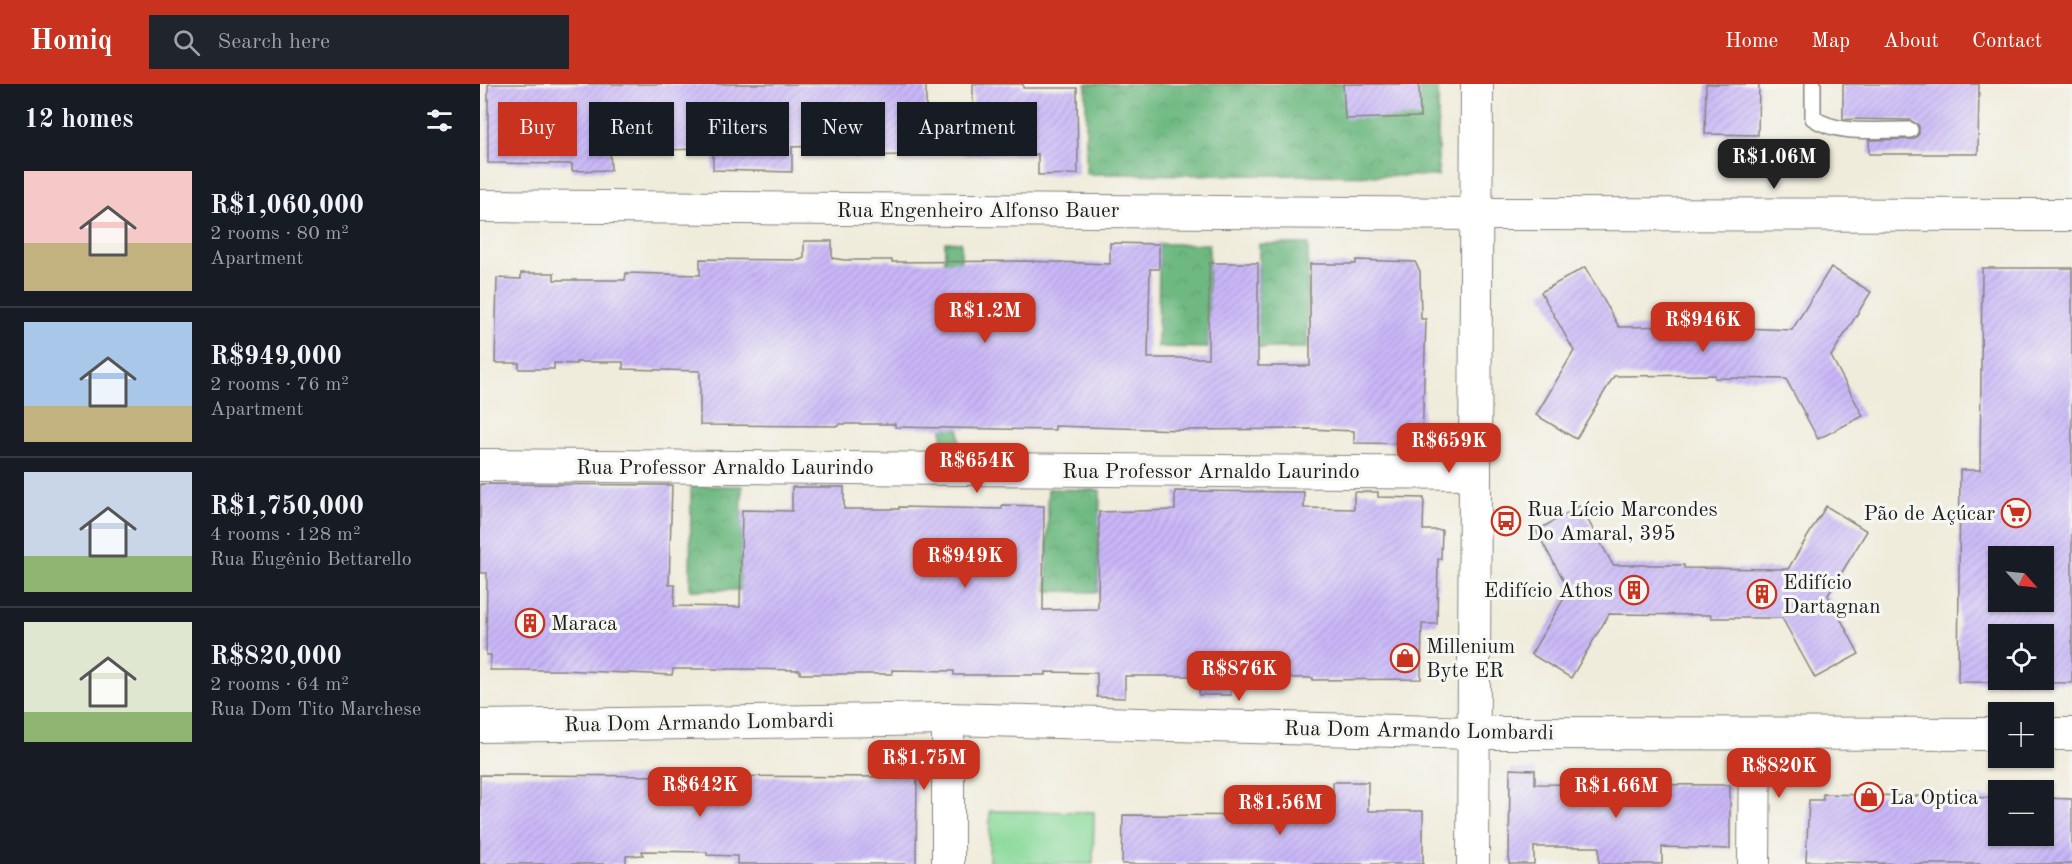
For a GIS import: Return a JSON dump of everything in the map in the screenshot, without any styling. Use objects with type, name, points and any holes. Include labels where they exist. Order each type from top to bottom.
[{"type":"street","points":[[1473,864],[1477,84]]},
{"type":"street","name":"Rua Engenheiro Alfonso Bauer","points":[[480,206],[1476,214],[2072,215]]},
{"type":"street","name":"Rua Professor Arnaldo Laurindo","points":[[480,465],[1474,473]]},
{"type":"street","points":[[948,719],[948,864]]},
{"type":"street","name":"Rua Dom Armando Lombardi","points":[[480,726],[948,719],[1474,733],[1988,734]]},
{"type":"street","points":[[1754,864],[1755,734]]},
{"type":"street","points":[[2054,734],[2072,734]]},
{"type":"lane","points":[[1813,84],[1813,118],[1823,125],[1840,129],[1910,130]]},
{"type":"green space","points":[[1086,84],[1438,84],[1438,176],[1086,174]]},
{"type":"green space","points":[[945,242],[961,242],[959,447],[942,447]]},
{"type":"green space","points":[[1159,244],[1209,244],[1208,348],[1158,347]]},
{"type":"green space","points":[[1259,244],[1308,244],[1307,348],[1257,348]]},
{"type":"green space","points":[[691,486],[742,486],[741,590],[690,590]]},
{"type":"green space","points":[[1048,489],[1100,490],[1098,592],[1047,591]]},
{"type":"green space","points":[[990,811],[1094,812],[1093,864],[989,864]]},
{"type":"building","points":[[488,84],[926,84],[926,102],[897,102],[897,155],[885,155],[885,102],[801,102],[801,147],[792,147],[792,172],[713,170],[713,156],[789,156],[789,102],[686,102],[686,149],[674,150],[674,102],[589,102],[589,156],[610,156],[611,170],[572,171],[572,164],[488,163]]},
{"type":"building","points":[[973,84],[1023,84],[1023,88],[1077,88],[1078,174],[1038,175],[1037,102],[973,102]]},
{"type":"building","points":[[1343,84],[1419,84],[1420,117],[1345,119]]},
{"type":"building","points":[[1706,84],[1759,84],[1758,135],[1705,134]]},
{"type":"building","points":[[1843,84],[1979,84],[1978,154],[1869,154],[1869,140],[1914,139],[1919,134],[1919,126],[1910,120],[1843,119]]},
{"type":"building","points":[[804,241],[832,241],[832,258],[844,260],[1110,264],[1110,243],[1159,244],[1159,269],[1150,269],[1148,358],[1208,358],[1209,263],[1258,263],[1258,366],[1310,366],[1310,264],[1356,264],[1356,260],[1415,262],[1420,271],[1421,319],[1426,319],[1422,444],[1354,443],[1354,431],[1309,429],[1181,430],[1055,426],[1055,430],[895,427],[895,424],[700,425],[700,371],[623,369],[623,362],[554,363],[554,369],[519,369],[519,363],[495,363],[497,278],[521,279],[521,273],[554,273],[554,280],[625,280],[626,273],[700,275],[700,259],[800,260],[804,258]]},
{"type":"building","points":[[1585,267],[1619,327],[1690,326],[1792,330],[1831,267],[1871,292],[1831,356],[1863,416],[1818,439],[1786,379],[1715,378],[1715,375],[1614,376],[1576,439],[1536,415],[1574,351],[1541,292]]},
{"type":"building","name":"Pão de Açúcar","points":[[1982,268],[2072,268],[2072,683],[2054,683],[2054,624],[1988,624],[1988,682],[1958,682],[1960,470],[1980,470]]},
{"type":"building","points":[[480,484],[672,485],[669,585],[675,585],[674,606],[740,607],[742,510],[792,511],[792,487],[844,487],[844,509],[899,509],[899,507],[1002,509],[1002,505],[1044,506],[1043,610],[1098,609],[1099,512],[1175,510],[1175,491],[1304,492],[1304,508],[1354,509],[1354,492],[1378,492],[1378,497],[1424,498],[1423,530],[1442,530],[1441,559],[1438,559],[1437,624],[1422,624],[1421,679],[1313,680],[1313,678],[1231,677],[1231,695],[1199,695],[1200,676],[1125,676],[1125,698],[1097,697],[1097,673],[954,675],[954,671],[892,670],[892,674],[800,674],[800,670],[673,669],[672,675],[561,670],[490,670],[491,655],[486,655],[487,573],[480,573]]},
{"type":"building","points":[[1580,506],[1613,565],[1788,569],[1826,506],[1867,531],[1828,595],[1859,654],[1815,678],[1782,618],[1609,614],[1571,678],[1531,654],[1569,590],[1536,531]]},
{"type":"building","points":[[887,763],[909,763],[917,774],[916,864],[737,864],[737,856],[707,855],[707,852],[642,851],[643,855],[626,856],[626,864],[480,864],[480,775],[887,777]]},
{"type":"building","points":[[1510,769],[1535,770],[1535,784],[1730,785],[1730,849],[1662,847],[1662,864],[1599,864],[1599,847],[1534,847],[1534,864],[1509,864]]},
{"type":"building","points":[[1333,782],[1368,782],[1368,811],[1423,811],[1423,864],[1122,864],[1123,815],[1333,816]]},
{"type":"building","points":[[1823,794],[1988,798],[1988,846],[2054,846],[2054,798],[2072,799],[2072,864],[1910,864],[1806,861],[1809,800],[1823,800]]},
{"type":"place","name":"Pão de Açúcar","points":[[2016,513]]},
{"type":"place","name":"Rua Lício Marcondes Do Amaral, 395","points":[[1506,521]]},
{"type":"place","name":"Edifício Athos","points":[[1634,590]]},
{"type":"place","name":"Edifício Dartagnan","points":[[1762,594]]},
{"type":"place","name":"Maraca","points":[[530,623]]},
{"type":"place","name":"Millenium Byte ER","points":[[1405,658]]},
{"type":"place","name":"La Optica","points":[[1869,797]]}]
